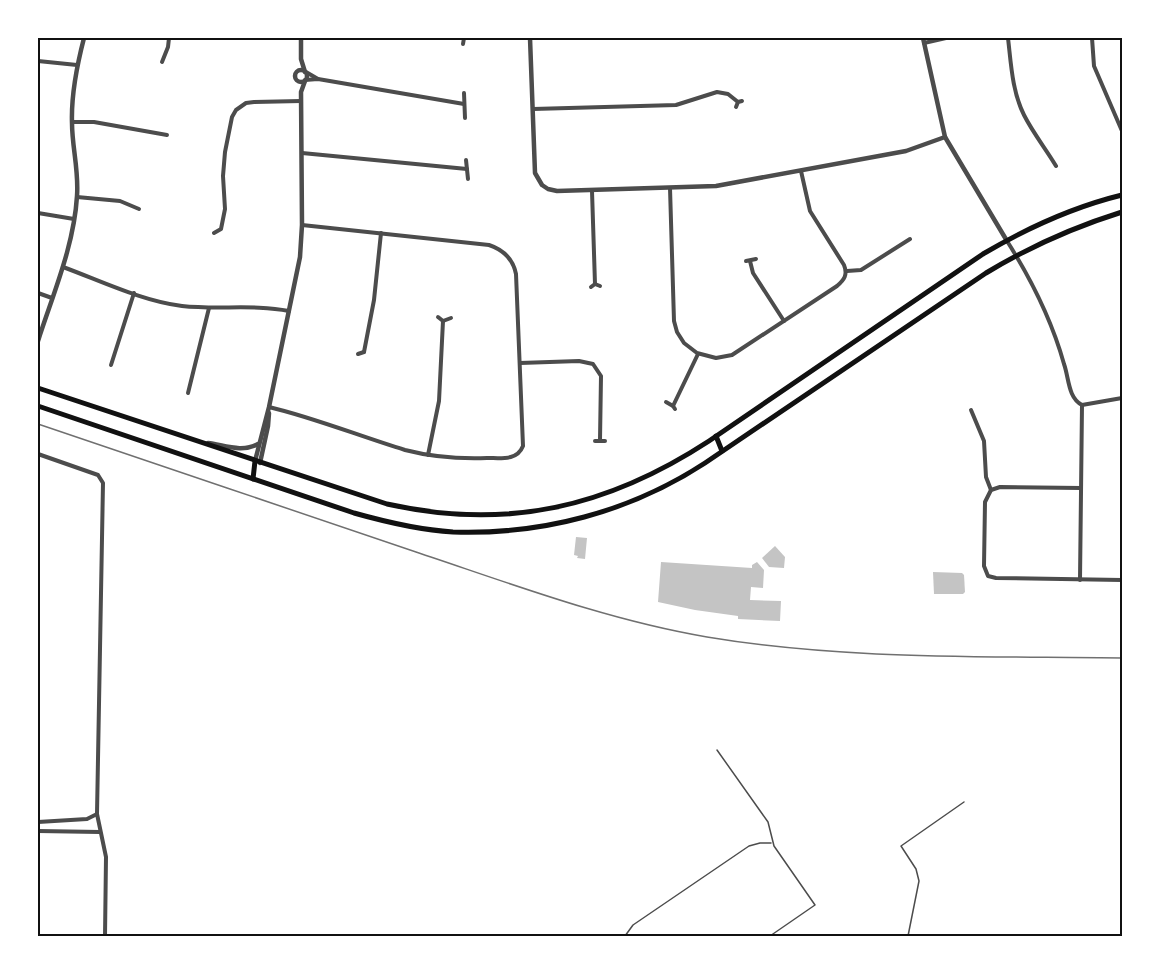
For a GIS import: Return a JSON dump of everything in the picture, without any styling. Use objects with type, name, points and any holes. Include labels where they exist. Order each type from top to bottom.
[{"type":"main road","points":[[38,388],[370,500],[410,509],[462,515],[504,515],[566,506],[626,487],[667,467],[717,436],[953,274],[1008,241],[1070,212],[1122,195]]},
{"type":"main road","points":[[38,406],[354,513],[407,526],[451,532],[500,531],[550,526],[603,512],[670,484],[964,286],[1016,255],[1065,231],[1122,212]]},
{"type":"main road","points":[[717,436],[728,447]]},
{"type":"main road","points":[[717,436],[722,451]]},
{"type":"main road","points":[[253,479],[257,462]]},
{"type":"street","points":[[38,341],[63,267],[74,219],[77,196],[72,122],[77,65],[84,38]]},
{"type":"street","points":[[162,62],[169,38]]},
{"type":"street","points":[[257,462],[258,443],[269,407],[300,257],[302,225],[301,92],[307,76],[301,59],[301,38]]},
{"type":"street","points":[[464,38],[464,44]]},
{"type":"street","points":[[530,38],[532,136],[537,179],[548,189],[716,186],[906,151],[945,137]]},
{"type":"street","points":[[946,38],[924,40],[945,137],[1016,255],[1052,329],[1072,396],[1082,405],[1080,580]]},
{"type":"street","points":[[1008,38],[1014,83],[1021,107],[1056,166]]},
{"type":"street","points":[[1092,38],[1094,66],[1122,131]]},
{"type":"street","points":[[301,59],[295,76],[301,92]]},
{"type":"street","points":[[38,61],[77,65]]},
{"type":"street","points":[[297,72],[301,70],[318,79]]},
{"type":"street","points":[[297,81],[318,79],[464,104]]},
{"type":"street","points":[[533,109],[676,105],[717,92],[728,94],[739,104]]},
{"type":"street","points":[[464,93],[465,118]]},
{"type":"street","points":[[214,233],[221,229],[224,216],[223,176],[229,129],[236,110],[246,103],[301,101]]},
{"type":"street","points":[[72,122],[94,122],[167,135]]},
{"type":"street","points":[[302,153],[467,170]]},
{"type":"street","points":[[466,160],[468,179]]},
{"type":"street","points":[[669,188],[674,321],[677,332],[684,343],[698,354],[717,358],[732,355],[837,286],[846,277],[847,271],[810,211],[801,171]]},
{"type":"street","points":[[592,190],[593,286],[600,286]]},
{"type":"street","points":[[77,196],[120,201],[139,209]]},
{"type":"street","points":[[38,213],[74,219]]},
{"type":"street","points":[[269,407],[428,455],[452,458],[505,458],[520,452],[523,446],[516,274],[514,265],[503,252],[489,245],[302,225]]},
{"type":"street","points":[[358,354],[366,353],[381,233]]},
{"type":"street","points":[[847,271],[861,270],[909,236],[915,241]]},
{"type":"street","points":[[756,259],[748,261],[753,273],[784,321]]},
{"type":"street","points":[[63,267],[134,293],[180,306],[210,308],[263,306],[290,311]]},
{"type":"street","points":[[38,293],[52,298]]},
{"type":"street","points":[[111,365],[134,293]]},
{"type":"street","points":[[188,393],[210,308]]},
{"type":"street","points":[[438,317],[443,321]]},
{"type":"street","points":[[443,321],[451,318]]},
{"type":"street","points":[[428,455],[439,401],[443,321]]},
{"type":"street","points":[[666,402],[674,407],[698,354]]},
{"type":"street","points":[[520,363],[579,361],[594,364],[601,376],[600,441]]},
{"type":"street","points":[[1082,405],[1122,398]]},
{"type":"street","points":[[257,462],[268,426],[269,407]]},
{"type":"street","points":[[971,410],[984,441],[986,477],[991,490]]},
{"type":"street","points":[[205,444],[208,442],[249,448],[258,443]]},
{"type":"street","points":[[38,454],[98,475],[103,483],[97,814],[106,857],[105,936]]},
{"type":"street","points":[[1081,488],[1000,486],[991,490],[985,502],[984,566],[988,576],[1122,580]]},
{"type":"street","points":[[38,822],[87,819],[97,814]]},
{"type":"street","points":[[38,831],[100,832]]},
{"type":"lane","points":[[717,750],[768,822],[772,843],[815,905],[770,936]]},
{"type":"lane","points":[[908,936],[920,881],[916,869],[901,846],[964,802]]},
{"type":"lane","points":[[625,936],[633,925],[749,846],[772,843]]},
{"type":"building","points":[[576,537],[587,538],[585,559],[574,555]]},
{"type":"building","points":[[775,546],[785,557],[784,568],[769,567],[762,558]]},
{"type":"building","points":[[661,562],[752,568],[752,565],[757,562],[764,570],[763,588],[751,587],[750,600],[781,601],[780,621],[738,619],[738,616],[658,602]]},
{"type":"building","points":[[933,572],[962,573],[965,592],[963,594],[934,594]]},
{"type":"railway","points":[[38,424],[524,588],[596,611],[670,630],[810,650],[966,657],[1122,658]]}]
